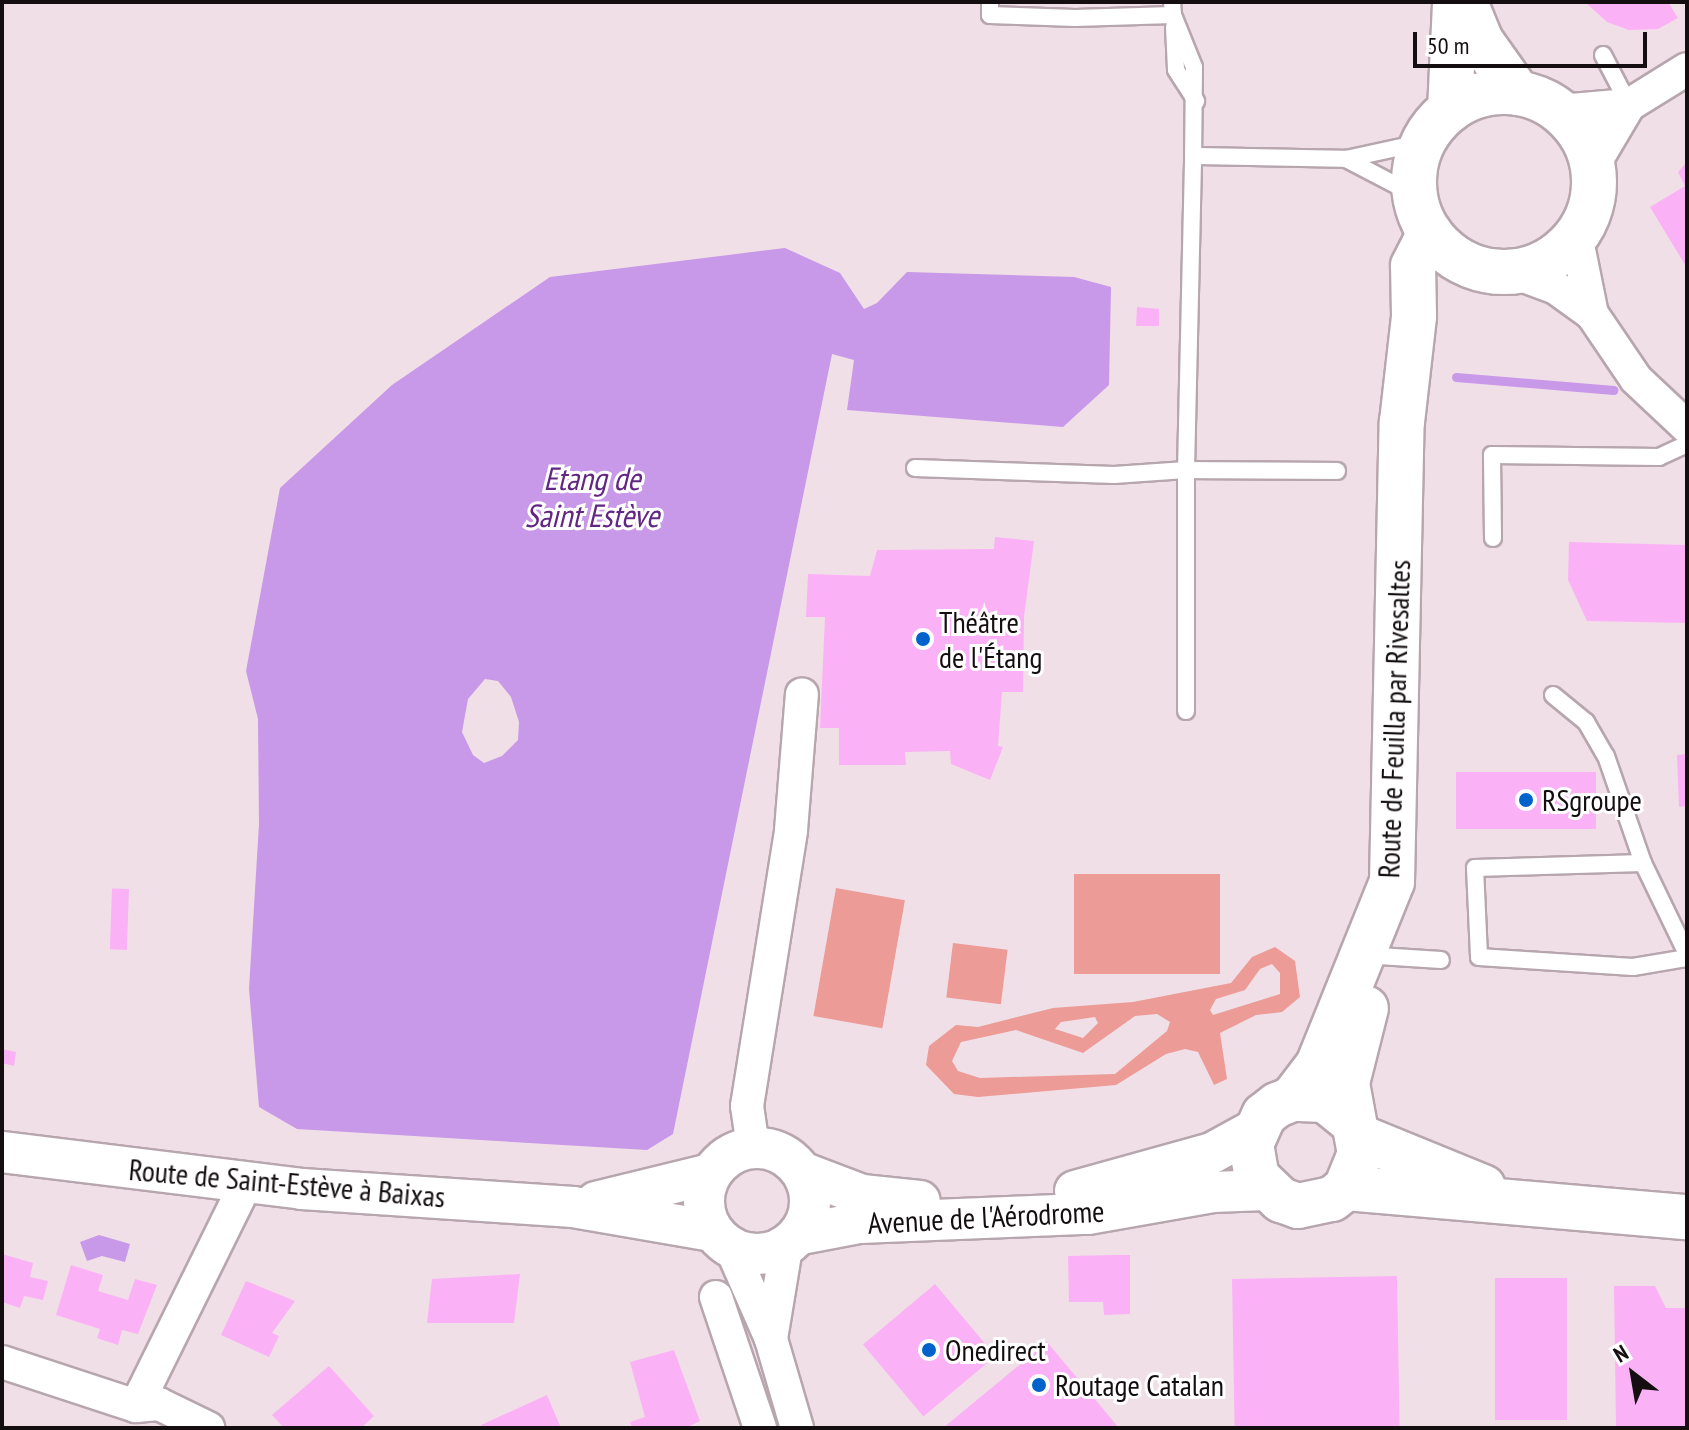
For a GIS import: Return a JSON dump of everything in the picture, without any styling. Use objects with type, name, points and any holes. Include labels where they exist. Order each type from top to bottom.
[{"type":"main road","points":[[1455,2],[1437,126],[1415,168],[1422,214],[1445,250],[1500,271]]},
{"type":"main road","points":[[1465,2],[1481,41],[1518,93]]},
{"type":"main road","points":[[1414,316],[1500,271],[1548,259],[1576,235],[1588,214],[1593,166],[1576,127],[1560,111],[1518,93],[1482,95],[1437,126]]},
{"type":"main road","name":"Route de Feuilla par Rivesaltes","points":[[1292,1099],[1318,1065],[1384,911],[1392,882],[1402,422],[1414,316],[1413,266],[1422,214]]},
{"type":"main road","points":[[1384,911],[1379,956],[1347,1083],[1354,1128],[1360,1154],[1346,1188],[1332,1199],[1298,1206],[1266,1190],[1251,1161],[1256,1129],[1264,1115],[1292,1099],[1325,1100],[1354,1128],[1512,1198]]},
{"type":"main road","points":[[1346,1188],[1421,1197],[1512,1198],[1687,1217]]},
{"type":"street","points":[[1560,111],[1629,105],[1687,69]]},
{"type":"street","points":[[1593,166],[1629,105]]},
{"type":"street","points":[[1576,235],[1592,314]]},
{"type":"street","points":[[1500,271],[1556,288],[1592,314],[1636,379],[1687,427]]},
{"type":"street","points":[[753,1147],[747,1106],[791,830],[802,694]]},
{"type":"street","name":"Avenue de l'Aérodrome","points":[[804,1173],[862,1195],[923,1201],[1019,1200],[1159,1171],[1212,1153],[1256,1129]]},
{"type":"street","points":[[771,1339],[793,1241],[812,1204],[804,1173],[782,1153],[753,1147],[728,1155],[710,1174],[703,1203],[771,1339],[797,1428]]},
{"type":"street","name":"Route de Saint-Estève à Baixas","points":[[2,1152],[246,1183],[573,1207],[722,1240]]},
{"type":"street","name":"Route de Saint-Estève à Baixas","points":[[573,1207],[710,1174]]},
{"type":"street","points":[[145,1414],[246,1183]]},
{"type":"street","name":"Avenue de l'Aérodrome","points":[[793,1241],[860,1223],[1073,1215],[1213,1192],[1266,1190]]},
{"type":"street","points":[[722,1240],[759,1256],[793,1241]]},
{"type":"street","points":[[716,1297],[760,1428]]},
{"type":"street","points":[[2,1362],[145,1414]]},
{"type":"street","points":[[145,1414],[159,1404],[208,1428]]},
{"type":"lane","points":[[990,2],[990,15],[1172,8],[1194,67],[1197,103],[1193,156],[1186,470],[1186,711]]},
{"type":"lane","points":[[1603,55],[1629,105]]},
{"type":"lane","points":[[1193,156],[1346,159],[1437,126]]},
{"type":"lane","points":[[1346,159],[1422,214]]},
{"type":"lane","points":[[1493,538],[1492,455],[1659,457],[1687,444]]},
{"type":"lane","points":[[915,468],[1114,475],[1186,470],[1337,471]]},
{"type":"lane","points":[[1553,695],[1586,722],[1606,756],[1643,863],[1687,956],[1633,967],[1479,957],[1475,868],[1643,863]]},
{"type":"lane","points":[[1379,956],[1441,960]]},
{"type":"shaded area","points":[[1074,874],[1220,874],[1220,974],[1074,974]]},
{"type":"shaded area","points":[[836,888],[905,900],[882,1028],[813,1016]]},
{"type":"shaded area","points":[[953,943],[1008,950],[1001,1004],[946,998]]},
{"type":"shaded area","points":[[1275,947],[1295,961],[1300,997],[1282,1012],[1256,1015],[1220,1033],[1227,1079],[1214,1085],[1198,1052],[1185,1049],[1166,1054],[1116,1085],[978,1097],[954,1094],[926,1065],[929,1046],[956,1025],[978,1027],[1053,1008],[1133,1002],[1231,983],[1252,957]],"holes":[[[1272,964],[1280,973],[1280,994],[1213,1015],[1210,1010],[1216,999],[1245,990],[1260,969]],[[1157,1014],[1170,1022],[1167,1031],[1115,1074],[980,1078],[958,1071],[952,1061],[961,1042],[1016,1030],[1083,1053],[1135,1016]],[[1095,1017],[1098,1023],[1083,1038],[1055,1029],[1061,1022]]]},
{"type":"water","name":"Etang de Saint Estève","points":[[785,248],[840,273],[864,309],[877,303],[907,272],[1074,277],[1111,287],[1109,385],[1063,427],[847,410],[854,360],[832,354],[673,1134],[647,1150],[297,1129],[259,1107],[249,989],[259,824],[258,719],[246,671],[280,488],[392,385],[550,277]],"holes":[[[485,679],[498,681],[511,697],[519,722],[518,740],[502,756],[484,763],[473,755],[462,732],[468,699]]]},
{"type":"water","points":[[99,1235],[130,1244],[125,1262],[102,1256],[87,1261],[80,1242]]},
{"type":"building","points":[[1585,2],[1668,2],[1678,18],[1658,29],[1629,30],[1607,22]]},
{"type":"building","points":[[1687,162],[1687,268],[1650,207],[1685,186],[1678,172]]},
{"type":"building","points":[[1137,307],[1159,309],[1159,326],[1136,326]]},
{"type":"building","name":"Théâtre de l'Étang","points":[[995,537],[1034,541],[1024,617],[1023,692],[1002,692],[998,746],[1003,747],[990,780],[951,764],[950,751],[905,752],[906,765],[839,765],[839,728],[820,728],[825,617],[806,617],[808,574],[870,576],[877,550],[994,549]]},
{"type":"building","points":[[1569,542],[1687,545],[1687,623],[1587,621],[1568,580]]},
{"type":"building","points":[[1687,754],[1687,806],[1679,807],[1677,755]]},
{"type":"building","name":"RSgroupe","points":[[1456,772],[1596,772],[1596,829],[1456,829]]},
{"type":"building","points":[[112,888],[129,889],[127,950],[110,949]]},
{"type":"building","points":[[2,1049],[16,1052],[14,1066],[2,1063]]},
{"type":"building","points":[[2,1254],[33,1263],[30,1277],[48,1281],[43,1300],[24,1296],[20,1308],[2,1302]]},
{"type":"building","points":[[1130,1255],[1130,1314],[1104,1315],[1103,1302],[1069,1302],[1068,1256]]},
{"type":"building","points":[[71,1265],[103,1275],[98,1291],[128,1300],[135,1279],[157,1285],[138,1334],[122,1330],[118,1345],[97,1338],[100,1329],[56,1315]]},
{"type":"building","points":[[520,1274],[514,1323],[427,1323],[432,1279]]},
{"type":"building","points":[[1397,1276],[1400,1428],[1235,1428],[1232,1279]]},
{"type":"building","points":[[1495,1278],[1567,1278],[1567,1420],[1495,1420]]},
{"type":"building","points":[[246,1281],[295,1301],[272,1333],[279,1336],[269,1357],[221,1335]]},
{"type":"building","name":"Onedirect","points":[[935,1284],[995,1356],[923,1416],[863,1344]]},
{"type":"building","points":[[1614,1286],[1655,1286],[1666,1308],[1687,1308],[1687,1428],[1616,1428]]},
{"type":"building","name":"Routage Catalan","points":[[1047,1342],[1119,1428],[943,1428]]},
{"type":"building","points":[[674,1350],[700,1421],[686,1428],[632,1428],[630,1422],[645,1417],[630,1362]]},
{"type":"building","points":[[329,1366],[374,1416],[361,1428],[284,1428],[272,1415]]},
{"type":"building","points":[[547,1395],[561,1428],[483,1428],[481,1425]]},
{"type":"waterway","points":[[1456,377],[1613,390]]},
{"type":"place","name":"Théâtre de l'Étang","points":[[923,639]]},
{"type":"place","name":"RSgroupe","points":[[1526,800]]},
{"type":"place","name":"Onedirect","points":[[929,1350]]},
{"type":"place","name":"Routage Catalan","points":[[1039,1385]]}]
